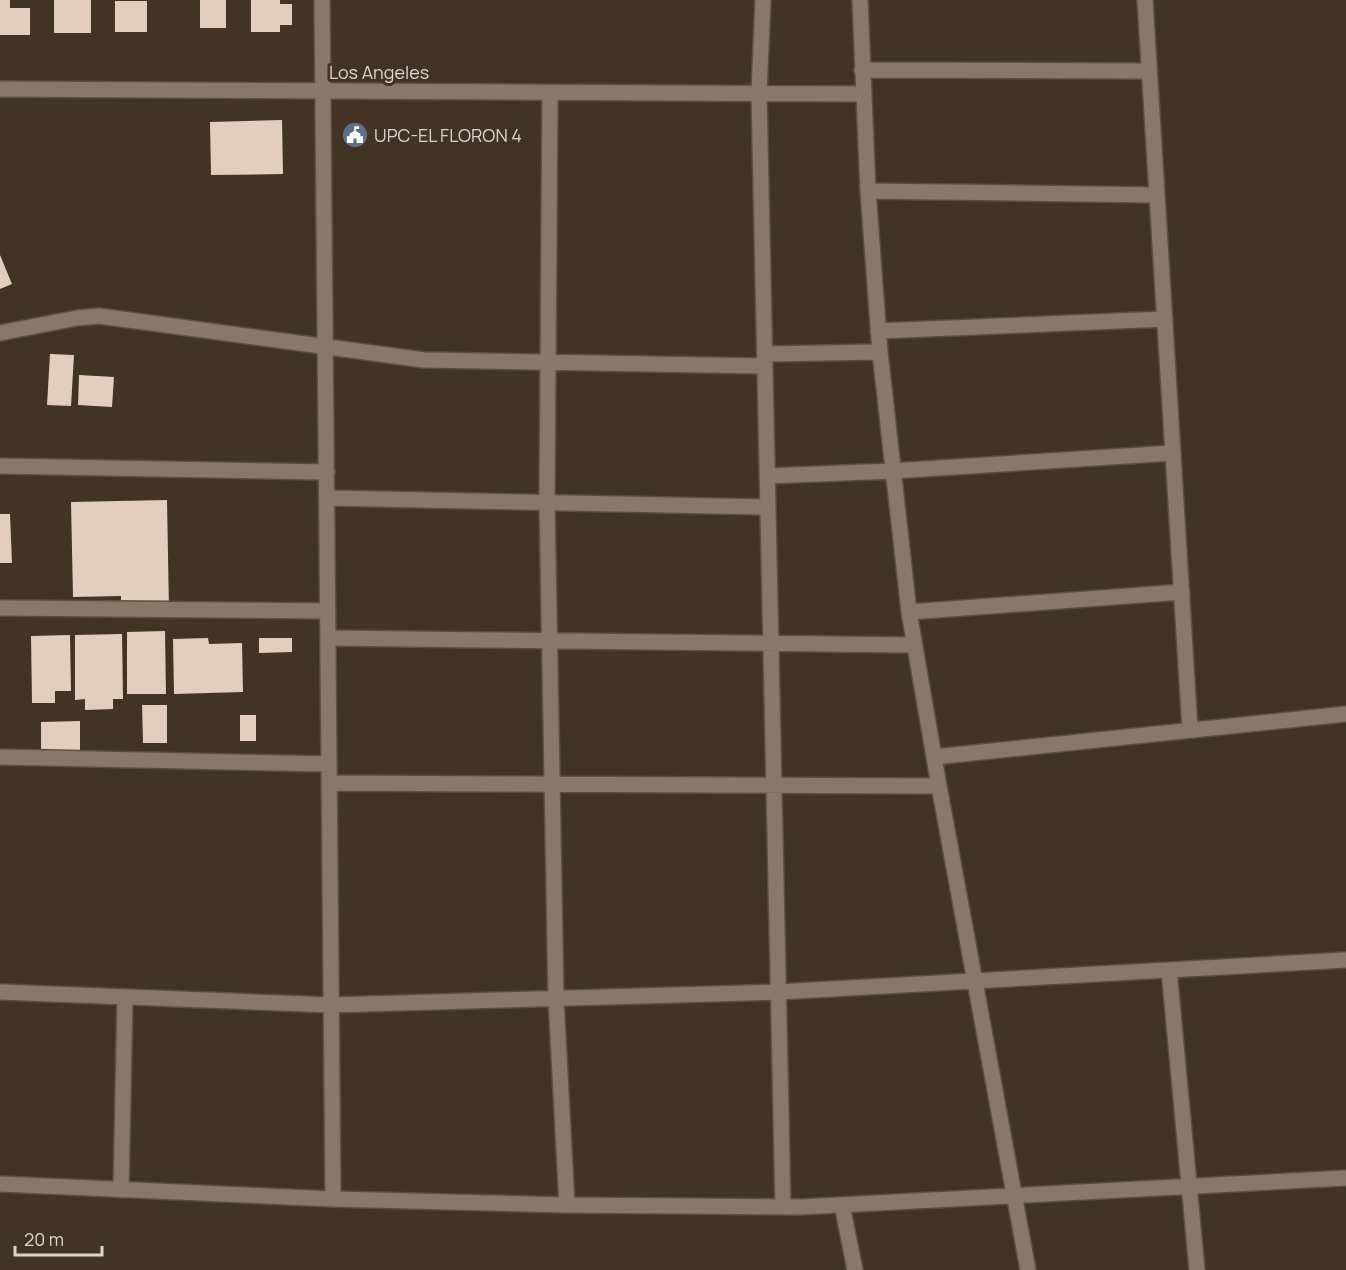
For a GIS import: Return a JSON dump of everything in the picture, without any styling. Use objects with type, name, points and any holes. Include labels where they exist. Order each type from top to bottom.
[{"type":"street","points":[[322,0],[333,1199]]},
{"type":"street","points":[[763,0],[759,93],[783,1207]]},
{"type":"street","points":[[860,0],[868,190],[878,331],[909,612],[1028,1270]]},
{"type":"street","points":[[1145,0],[1190,730]]},
{"type":"street","points":[[862,70],[1149,71]]},
{"type":"street","name":"Los Angeles","points":[[0,89],[863,94]]},
{"type":"street","points":[[550,93],[547,502],[549,640],[556,999],[567,1205]]},
{"type":"street","points":[[868,190],[1157,195]]},
{"type":"street","points":[[0,333],[99,316],[424,360],[548,362],[765,360],[880,352]]},
{"type":"street","points":[[878,331],[1165,319]]},
{"type":"street","points":[[767,476],[892,471],[1173,453]]},
{"type":"street","points":[[0,466],[327,472]]},
{"type":"street","points":[[327,498],[768,507]]},
{"type":"street","points":[[909,612],[1182,592]]},
{"type":"street","points":[[0,608],[328,610]]},
{"type":"street","points":[[328,638],[915,645]]},
{"type":"street","points":[[934,757],[1346,714]]},
{"type":"street","points":[[0,757],[329,764]]},
{"type":"street","points":[[330,783],[939,786]]},
{"type":"street","points":[[0,992],[331,1005],[778,992],[1346,960]]},
{"type":"street","points":[[1169,970],[1197,1270]]},
{"type":"street","points":[[121,1190],[125,997]]},
{"type":"street","points":[[0,1184],[333,1199],[567,1205],[783,1207],[1346,1178]]},
{"type":"street","points":[[842,1205],[855,1270]]},
{"type":"building","points":[[0,0],[10,0],[10,8],[30,8],[30,35],[0,35]]},
{"type":"building","points":[[54,0],[91,0],[91,33],[54,33]]},
{"type":"building","points":[[200,0],[226,0],[226,28],[200,28]]},
{"type":"building","points":[[251,0],[280,0],[280,4],[292,4],[292,25],[280,25],[280,32],[251,32]]},
{"type":"building","points":[[115,1],[147,1],[147,32],[115,32]]},
{"type":"building","points":[[282,120],[283,174],[211,175],[210,122]]},
{"type":"building","points":[[0,255],[12,284],[0,289]]},
{"type":"building","points":[[50,354],[74,355],[71,406],[47,405]]},
{"type":"building","points":[[79,375],[114,377],[112,407],[78,405]]},
{"type":"building","points":[[167,500],[169,610],[121,610],[121,596],[73,597],[71,502]]},
{"type":"building","points":[[0,514],[10,514],[12,563],[0,563]]},
{"type":"building","points":[[165,631],[166,694],[127,694],[127,632]]},
{"type":"building","points":[[122,634],[123,699],[113,699],[113,709],[85,710],[85,699],[75,700],[75,635]]},
{"type":"building","points":[[70,635],[71,691],[55,691],[55,703],[32,703],[31,636]]},
{"type":"building","points":[[208,638],[209,644],[242,643],[243,692],[174,694],[173,639]]},
{"type":"building","points":[[259,638],[292,638],[292,652],[259,653]]},
{"type":"building","points":[[142,705],[167,705],[167,743],[143,743]]},
{"type":"building","points":[[240,715],[256,715],[256,741],[240,741]]},
{"type":"building","points":[[80,721],[80,755],[41,756],[41,722]]},
{"type":"place","name":"UPC-EL FLORON 4","points":[[355,135]]}]
